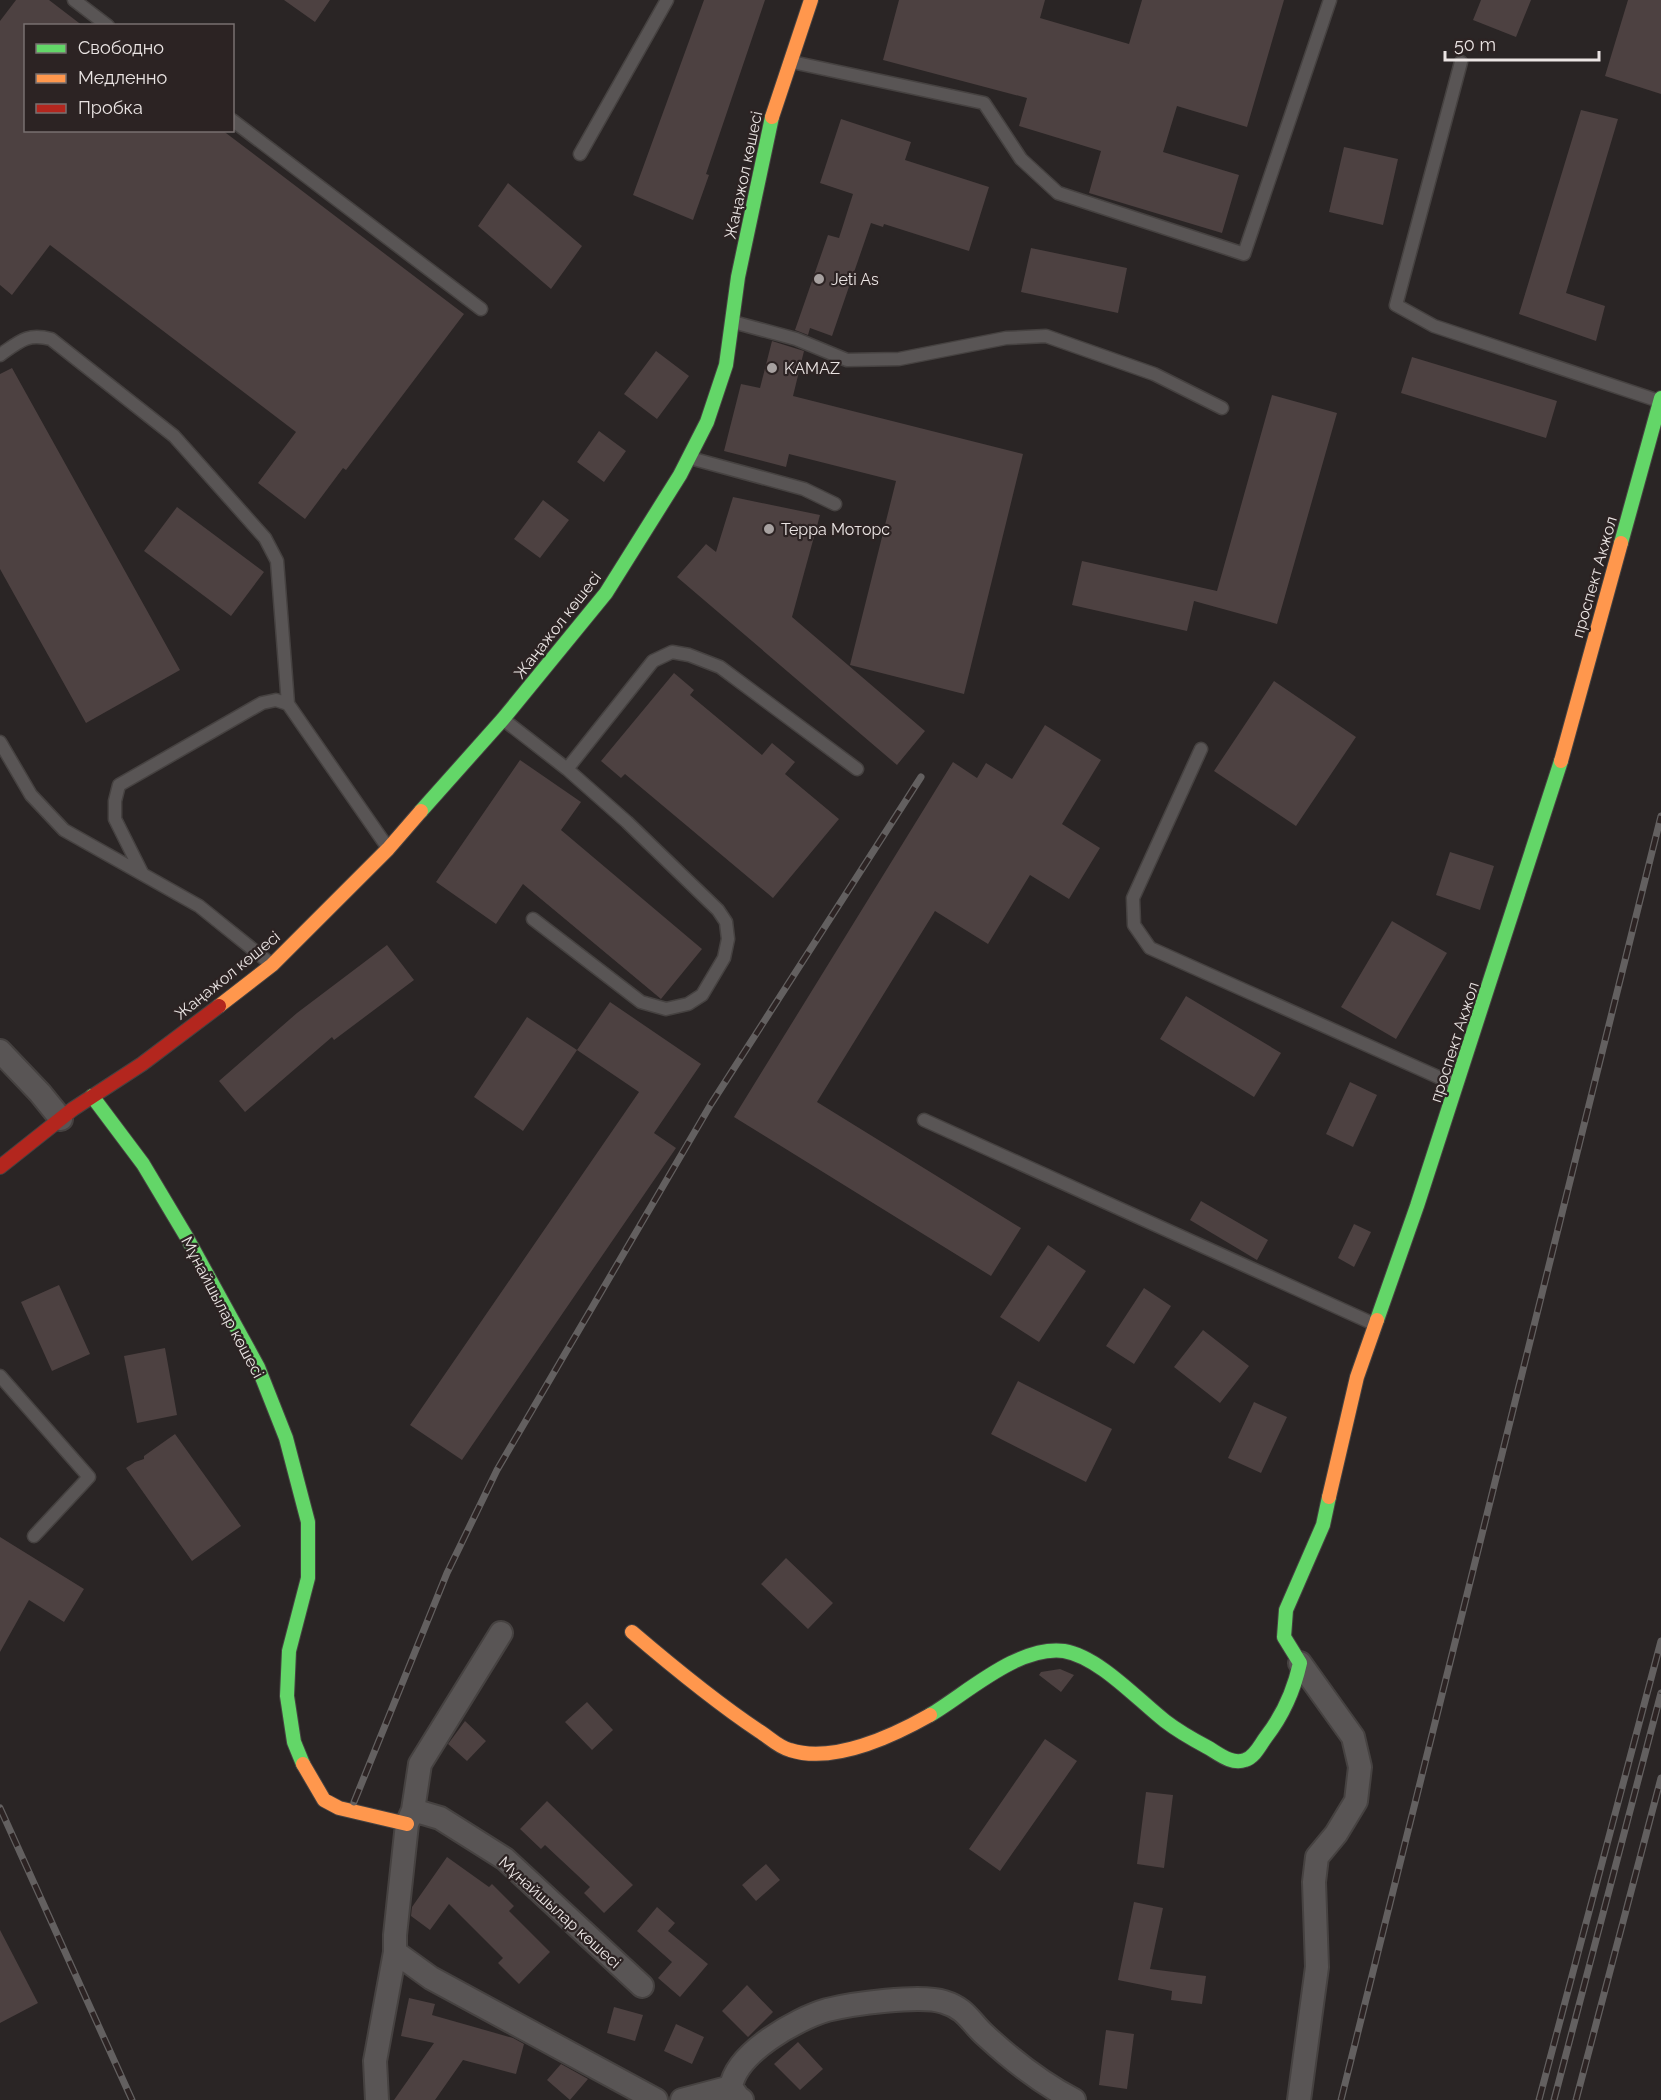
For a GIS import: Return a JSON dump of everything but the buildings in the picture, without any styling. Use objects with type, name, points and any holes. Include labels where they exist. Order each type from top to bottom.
[{"type":"street","name":"Жаңажол көшесі","points":[[0,1167],[67,1114],[142,1064],[272,964],[388,849],[503,719],[606,593],[680,476],[707,422],[723,374],[738,277],[771,121],[812,0]]},
{"type":"street","name":"проспект Акжол","points":[[1300,1663],[1284,1637],[1286,1610],[1323,1525],[1354,1387],[1418,1206],[1560,764],[1660,400]]},
{"type":"street","points":[[0,1051],[40,1093],[67,1114]]},
{"type":"street","name":"Мұнайшылар көшесі","points":[[92,1096],[143,1164],[186,1236],[258,1366],[286,1438],[309,1522],[308,1578],[289,1651],[287,1696],[294,1742],[306,1772],[324,1800],[339,1808],[410,1817],[440,1818],[505,1859],[642,1986]]},
{"type":"street","points":[[632,1632],[727,1711],[789,1750],[816,1755],[848,1749],[887,1736],[955,1699],[991,1674],[1017,1661],[1047,1652],[1065,1651],[1083,1658],[1106,1673],[1178,1731],[1224,1757],[1236,1761],[1250,1758],[1278,1723],[1295,1687],[1300,1663]]},
{"type":"street","points":[[377,2100],[375,2061],[395,1952],[395,1935],[410,1817],[420,1764],[501,1634]]},
{"type":"street","points":[[1299,2100],[1317,1967],[1314,1882],[1317,1857],[1336,1834],[1356,1801],[1360,1767],[1353,1737],[1300,1663]]},
{"type":"street","points":[[395,1952],[431,1978],[656,2100]]},
{"type":"street","points":[[682,2100],[736,2093],[732,2077],[736,2068],[754,2049],[783,2030],[826,2010],[891,2000],[918,1999],[943,2001],[965,2012],[984,2034],[1022,2067],[1052,2089],[1074,2100]]},
{"type":"lane","points":[[74,0],[105,24]]},
{"type":"lane","points":[[580,154],[667,0]]},
{"type":"lane","points":[[791,62],[984,103],[1021,159],[1058,193],[1244,254],[1330,0]]},
{"type":"lane","points":[[1461,62],[1396,305],[1434,326],[1660,400]]},
{"type":"lane","points":[[234,122],[481,309]]},
{"type":"lane","points":[[732,322],[796,339],[847,360],[899,358],[1006,338],[1046,336],[1154,374],[1222,408]]},
{"type":"lane","points":[[0,355],[22,340],[37,336],[51,339],[174,436],[265,538],[277,561],[288,704],[388,849]]},
{"type":"lane","points":[[689,457],[804,489],[835,504]]},
{"type":"lane","points":[[567,769],[653,661],[672,652],[689,655],[720,667],[857,769]]},
{"type":"lane","points":[[142,873],[115,819],[115,801],[119,785],[262,703],[276,700],[288,704]]},
{"type":"lane","points":[[503,719],[567,769],[627,822],[718,910],[726,922],[729,939],[724,958],[702,995],[688,1004],[666,1009],[641,1002],[533,919]]},
{"type":"lane","points":[[0,742],[31,795],[64,830],[199,906],[272,964]]},
{"type":"lane","points":[[1201,749],[1132,898],[1134,925],[1150,948],[1457,1085]]},
{"type":"lane","points":[[924,1120],[1375,1325]]},
{"type":"lane","points":[[0,1377],[89,1477],[34,1536]]},
{"type":"railway","points":[[354,1802],[447,1573],[497,1470],[711,1104],[921,777]]},
{"type":"railway","points":[[1341,2100],[1661,816]]},
{"type":"railway","points":[[1539,2100],[1661,1641]]},
{"type":"railway","points":[[1554,2100],[1661,1693]]},
{"type":"railway","points":[[1576,2100],[1661,1778]]},
{"type":"railway","points":[[0,1808],[132,2100]]},
{"type":"traffic: fast","points":[[421,811],[503,719],[606,593],[680,475],[707,422],[726,365],[738,277],[772,117]]},
{"type":"traffic: fast","points":[[1621,543],[1661,398]]},
{"type":"traffic: fast","points":[[1377,1320],[1417,1206],[1561,761]]},
{"type":"traffic: fast","points":[[92,1096],[143,1164],[186,1236],[258,1367],[286,1438],[308,1522],[308,1578],[289,1651],[287,1696],[294,1742],[303,1764]]},
{"type":"traffic: fast","points":[[930,1715],[1011,1663],[1047,1651],[1064,1651],[1091,1661],[1165,1721],[1220,1755],[1235,1761],[1249,1758],[1278,1720],[1295,1683],[1300,1663],[1284,1637],[1286,1610],[1323,1525],[1329,1497]]},
{"type":"traffic: slow","points":[[772,117],[811,0]]},
{"type":"traffic: slow","points":[[1561,761],[1621,543]]},
{"type":"traffic: slow","points":[[219,1006],[272,965],[388,849],[421,811]]},
{"type":"traffic: slow","points":[[1329,1497],[1357,1377],[1377,1320]]},
{"type":"traffic: slow","points":[[632,1632],[726,1708],[786,1749],[807,1753],[843,1751],[881,1739],[930,1715]]},
{"type":"traffic: slow","points":[[303,1764],[324,1800],[339,1808],[407,1824]]},
{"type":"traffic: jam","points":[[0,1167],[73,1109],[142,1064],[219,1006]]},
{"type":"place","name":"Jeti As","points":[[819,279]]},
{"type":"place","name":"KAMAZ","points":[[772,368]]},
{"type":"place","name":"Терра Моторс","points":[[769,529]]}]
